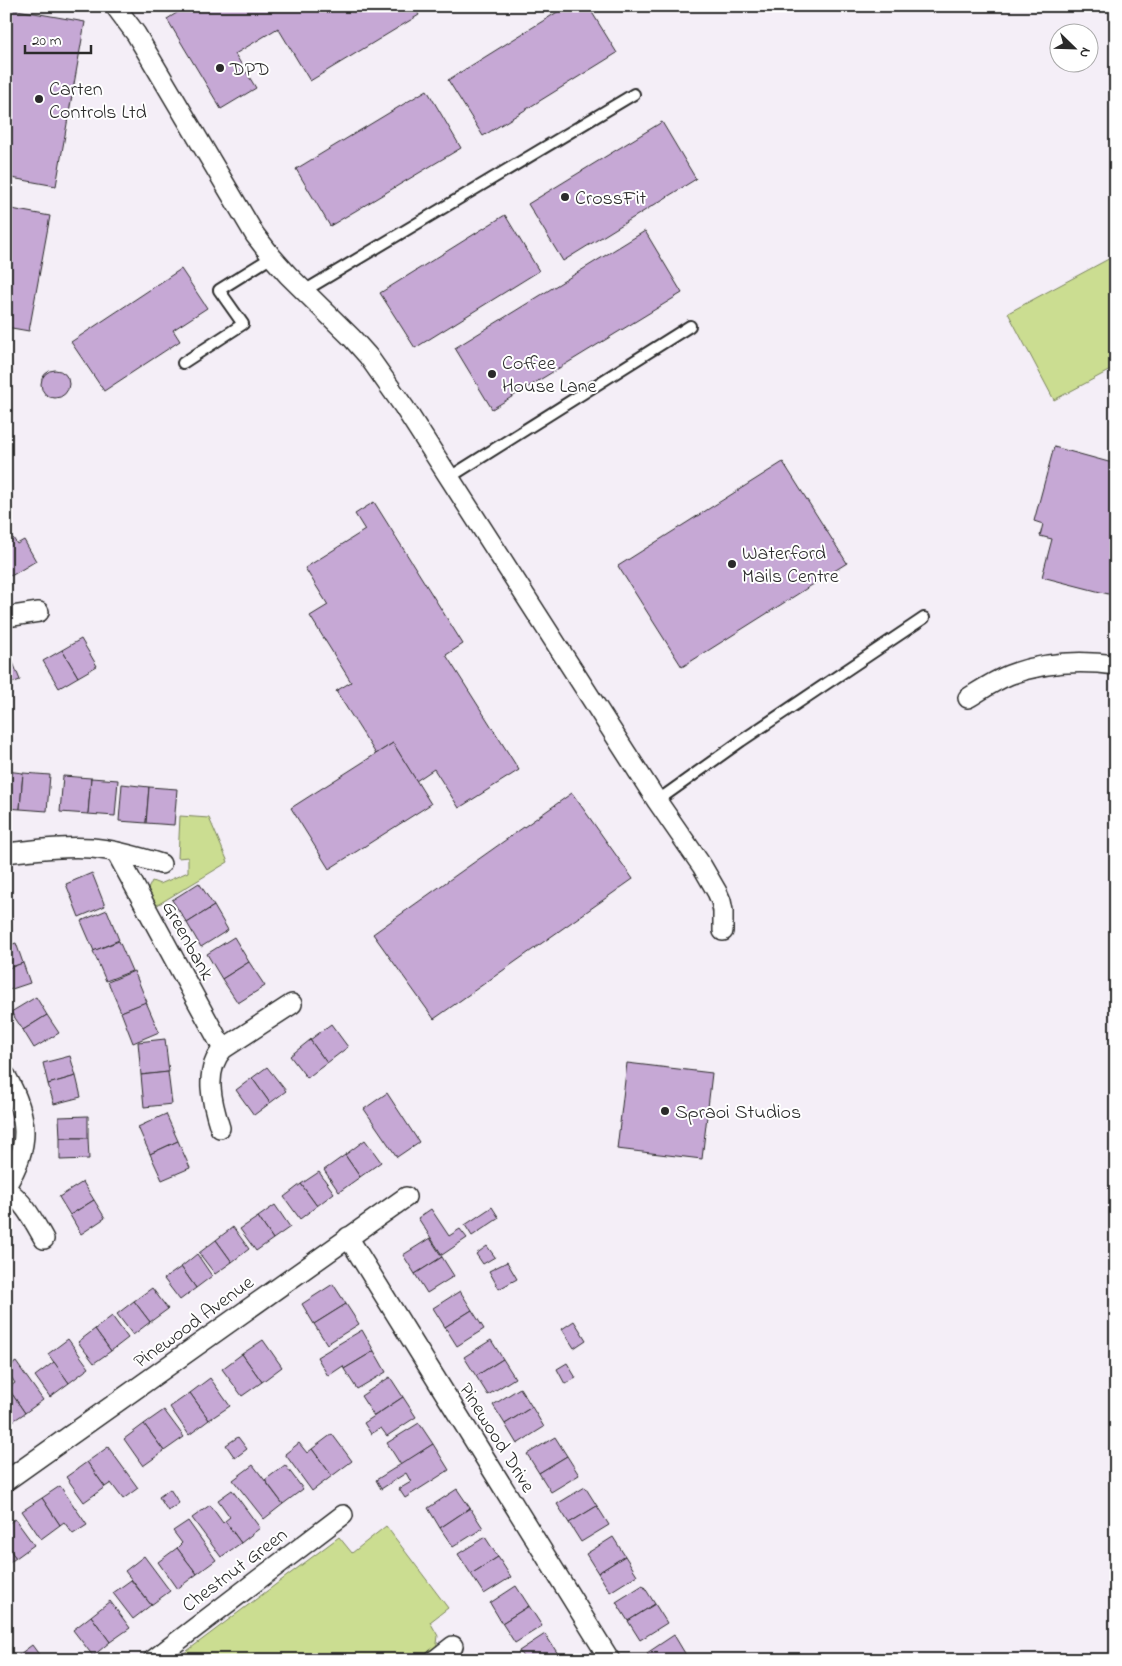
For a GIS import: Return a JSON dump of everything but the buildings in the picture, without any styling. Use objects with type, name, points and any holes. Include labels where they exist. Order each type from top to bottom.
[{"type":"street","points":[[115,6],[136,34],[241,213],[272,257],[352,338],[373,363],[450,477],[657,801],[702,866],[717,892],[723,911],[723,931]]},
{"type":"street","points":[[6,617],[39,612]]},
{"type":"street","points":[[968,698],[1008,675],[1030,669],[1069,662],[1096,662],[1116,665]]},
{"type":"street","points":[[6,853],[80,848],[116,852],[161,864]]},
{"type":"street","name":"Greenbank","points":[[116,852],[223,1049]]},
{"type":"street","points":[[220,1128],[213,1109],[211,1088],[213,1068],[218,1056],[223,1049],[292,1004]]},
{"type":"street","points":[[6,1076],[21,1106],[24,1122],[22,1151],[6,1188],[24,1205],[44,1240]]},
{"type":"street","name":"Pinewood Avenue","points":[[6,1481],[406,1197]]},
{"type":"street","name":"Pinewood Drive","points":[[348,1237],[610,1660]]},
{"type":"street","name":"Chestnut Green","points":[[153,1660],[343,1515]]},
{"type":"street","points":[[435,1660],[453,1646]]},
{"type":"lane","points":[[304,291],[634,94]]},
{"type":"lane","points":[[183,363],[243,324],[219,290],[272,257]]},
{"type":"lane","points":[[450,477],[690,326]]},
{"type":"lane","points":[[657,801],[741,741],[924,618]]},
{"type":"green space","points":[[1116,255],[1116,367],[1054,400],[1008,313]]},
{"type":"green space","points":[[180,816],[209,818],[228,862],[154,907],[147,891],[152,881],[160,884],[188,872],[188,857],[178,858]]},
{"type":"green space","points":[[386,1526],[448,1608],[430,1622],[438,1636],[436,1651],[424,1660],[175,1660],[339,1537],[352,1553]]},
{"type":"place","name":"DPD","points":[[220,68]]},
{"type":"place","name":"Carten Controls Ltd","points":[[39,99]]},
{"type":"place","name":"CrossFit","points":[[565,197]]},
{"type":"place","name":"Coffee House Lane","points":[[492,374]]},
{"type":"place","name":"Waterford Mails Centre","points":[[732,564]]},
{"type":"place","name":"Spraoi Studios","points":[[665,1111]]}]
